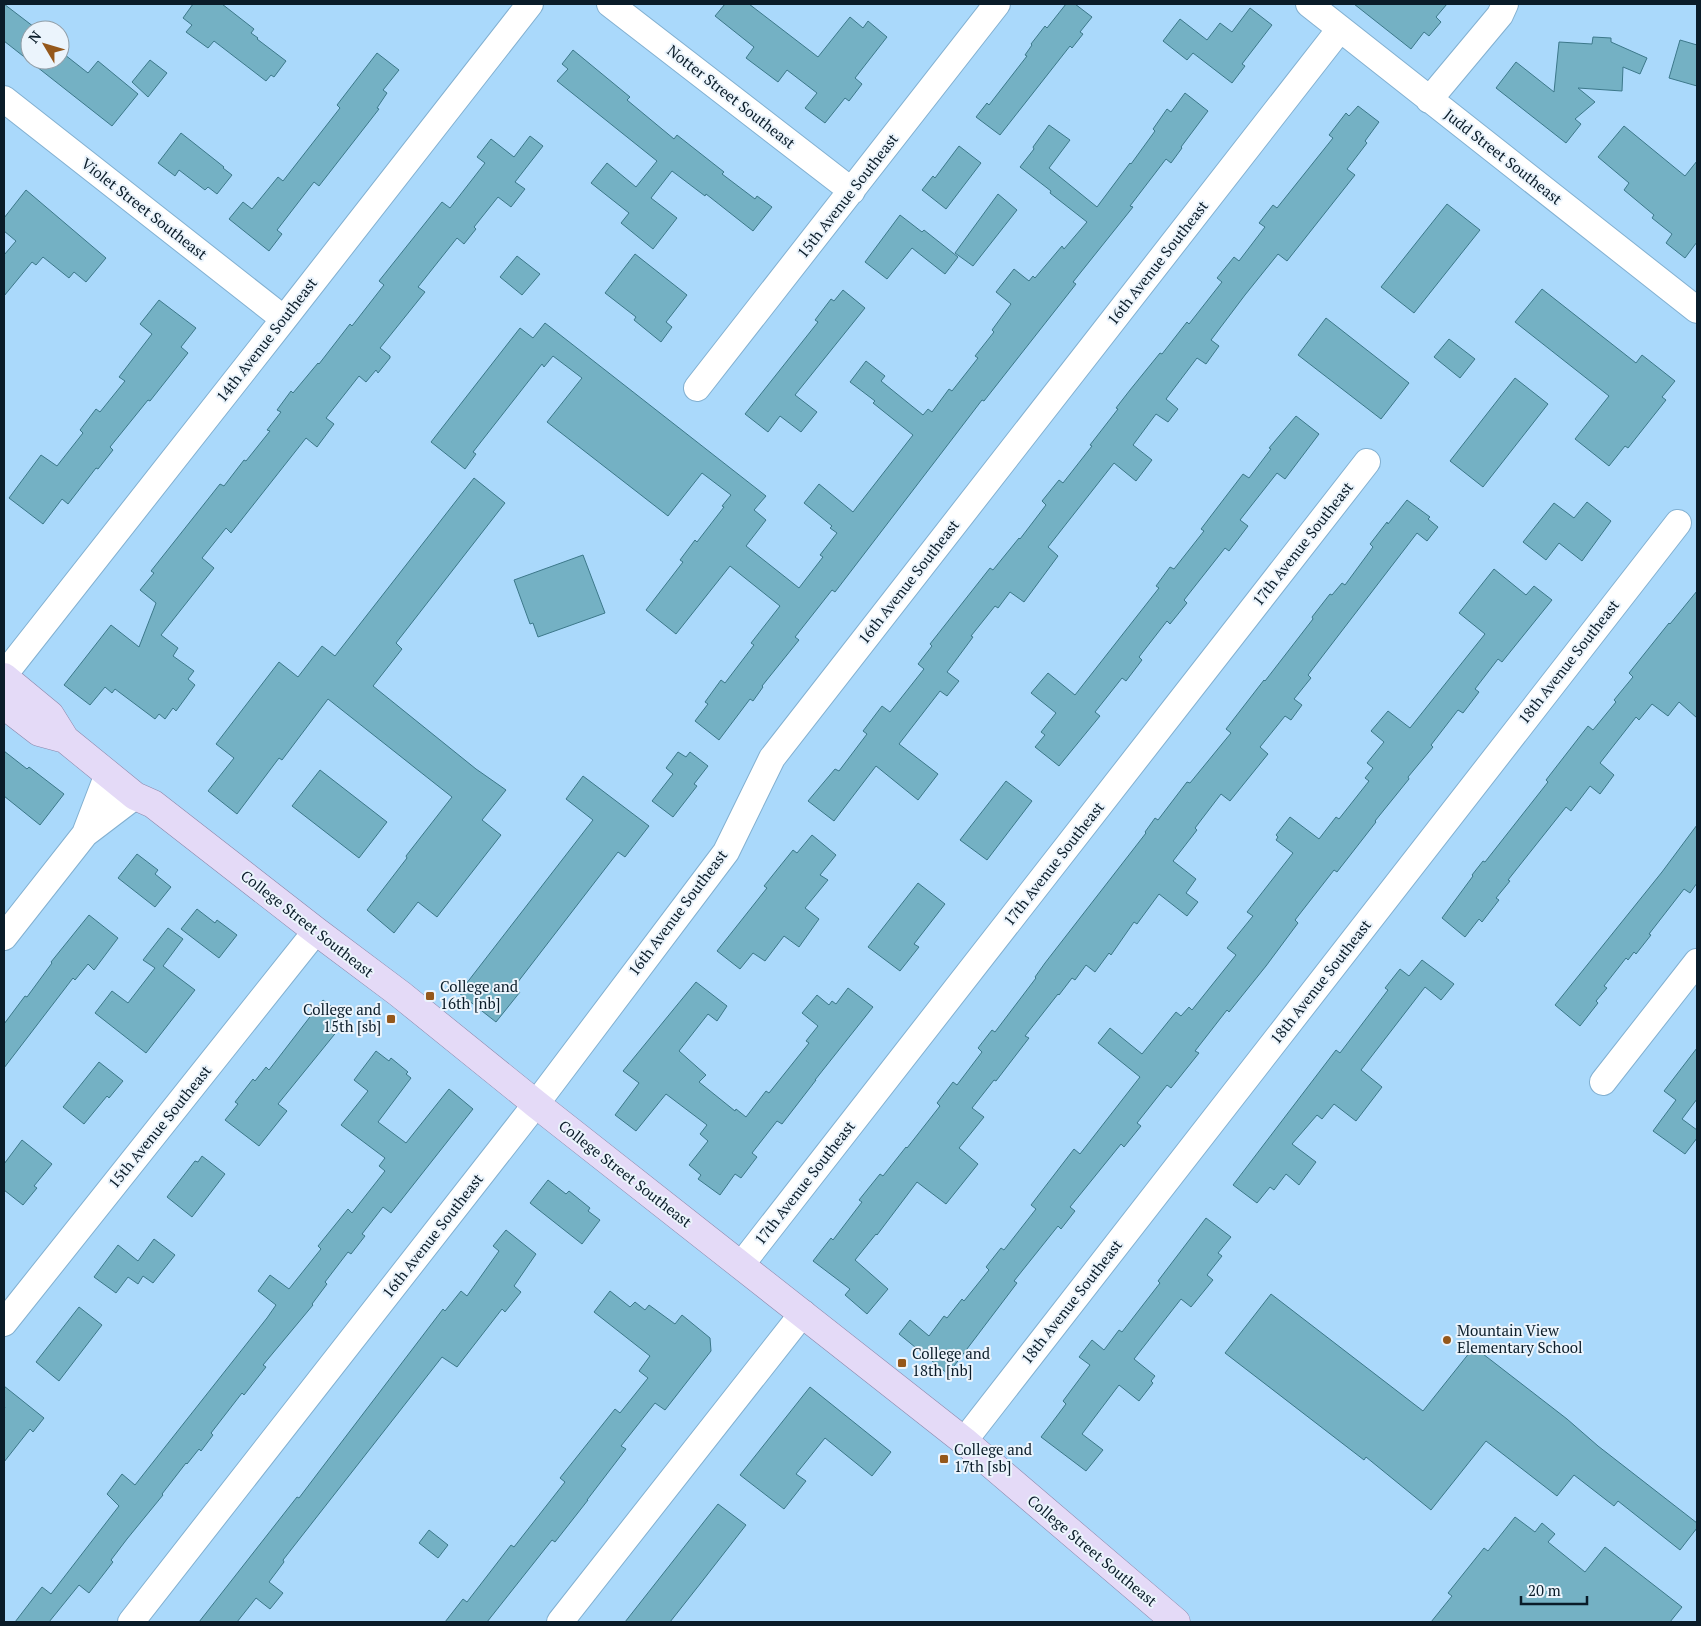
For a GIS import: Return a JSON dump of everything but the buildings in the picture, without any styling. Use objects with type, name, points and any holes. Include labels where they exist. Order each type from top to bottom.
[{"type":"main road","name":"College Street Southeast","points":[[4,676],[50,715],[65,739],[135,796],[154,804],[400,994],[536,1104],[964,1442],[1176,1622]]},
{"type":"main road","name":"College Street Southeast","points":[[4,705],[39,732],[65,739]]},
{"type":"street","name":"14th Avenue Southeast","points":[[4,676],[530,4]]},
{"type":"street","name":"Notter Street Southeast","points":[[610,4],[852,191]]},
{"type":"street","name":"15th Avenue Southeast","points":[[697,388],[998,4]]},
{"type":"street","name":"Judd Street Southeast","points":[[1309,4],[1697,310]]},
{"type":"street","points":[[1429,100],[1500,14],[1505,4]]},
{"type":"street","name":"16th Avenue Southeast","points":[[131,1622],[536,1104],[726,852],[772,758],[1340,29]]},
{"type":"street","name":"Violet Street Southeast","points":[[4,99],[284,319]]},
{"type":"street","name":"17th Avenue Southeast","points":[[741,1265],[1367,462]]},
{"type":"street","name":"18th Avenue Southeast","points":[[964,1442],[1678,523]]},
{"type":"street","points":[[85,834],[108,774]]},
{"type":"street","points":[[4,937],[85,834],[135,796]]},
{"type":"street","name":"15th Avenue Southeast","points":[[4,1323],[316,931]]},
{"type":"street","points":[[1603,1082],[1697,962]]},
{"type":"street","points":[[560,1622],[803,1314]]},
{"type":"place","name":"College and 16th [nb]","points":[[430,996]]},
{"type":"place","name":"College and 15th [sb]","points":[[391,1019]]},
{"type":"place","name":"Mountain View Elementary School","points":[[1447,1340]]},
{"type":"place","name":"College and 18th [nb]","points":[[902,1363]]},
{"type":"place","name":"College and 17th [sb]","points":[[944,1459]]}]
